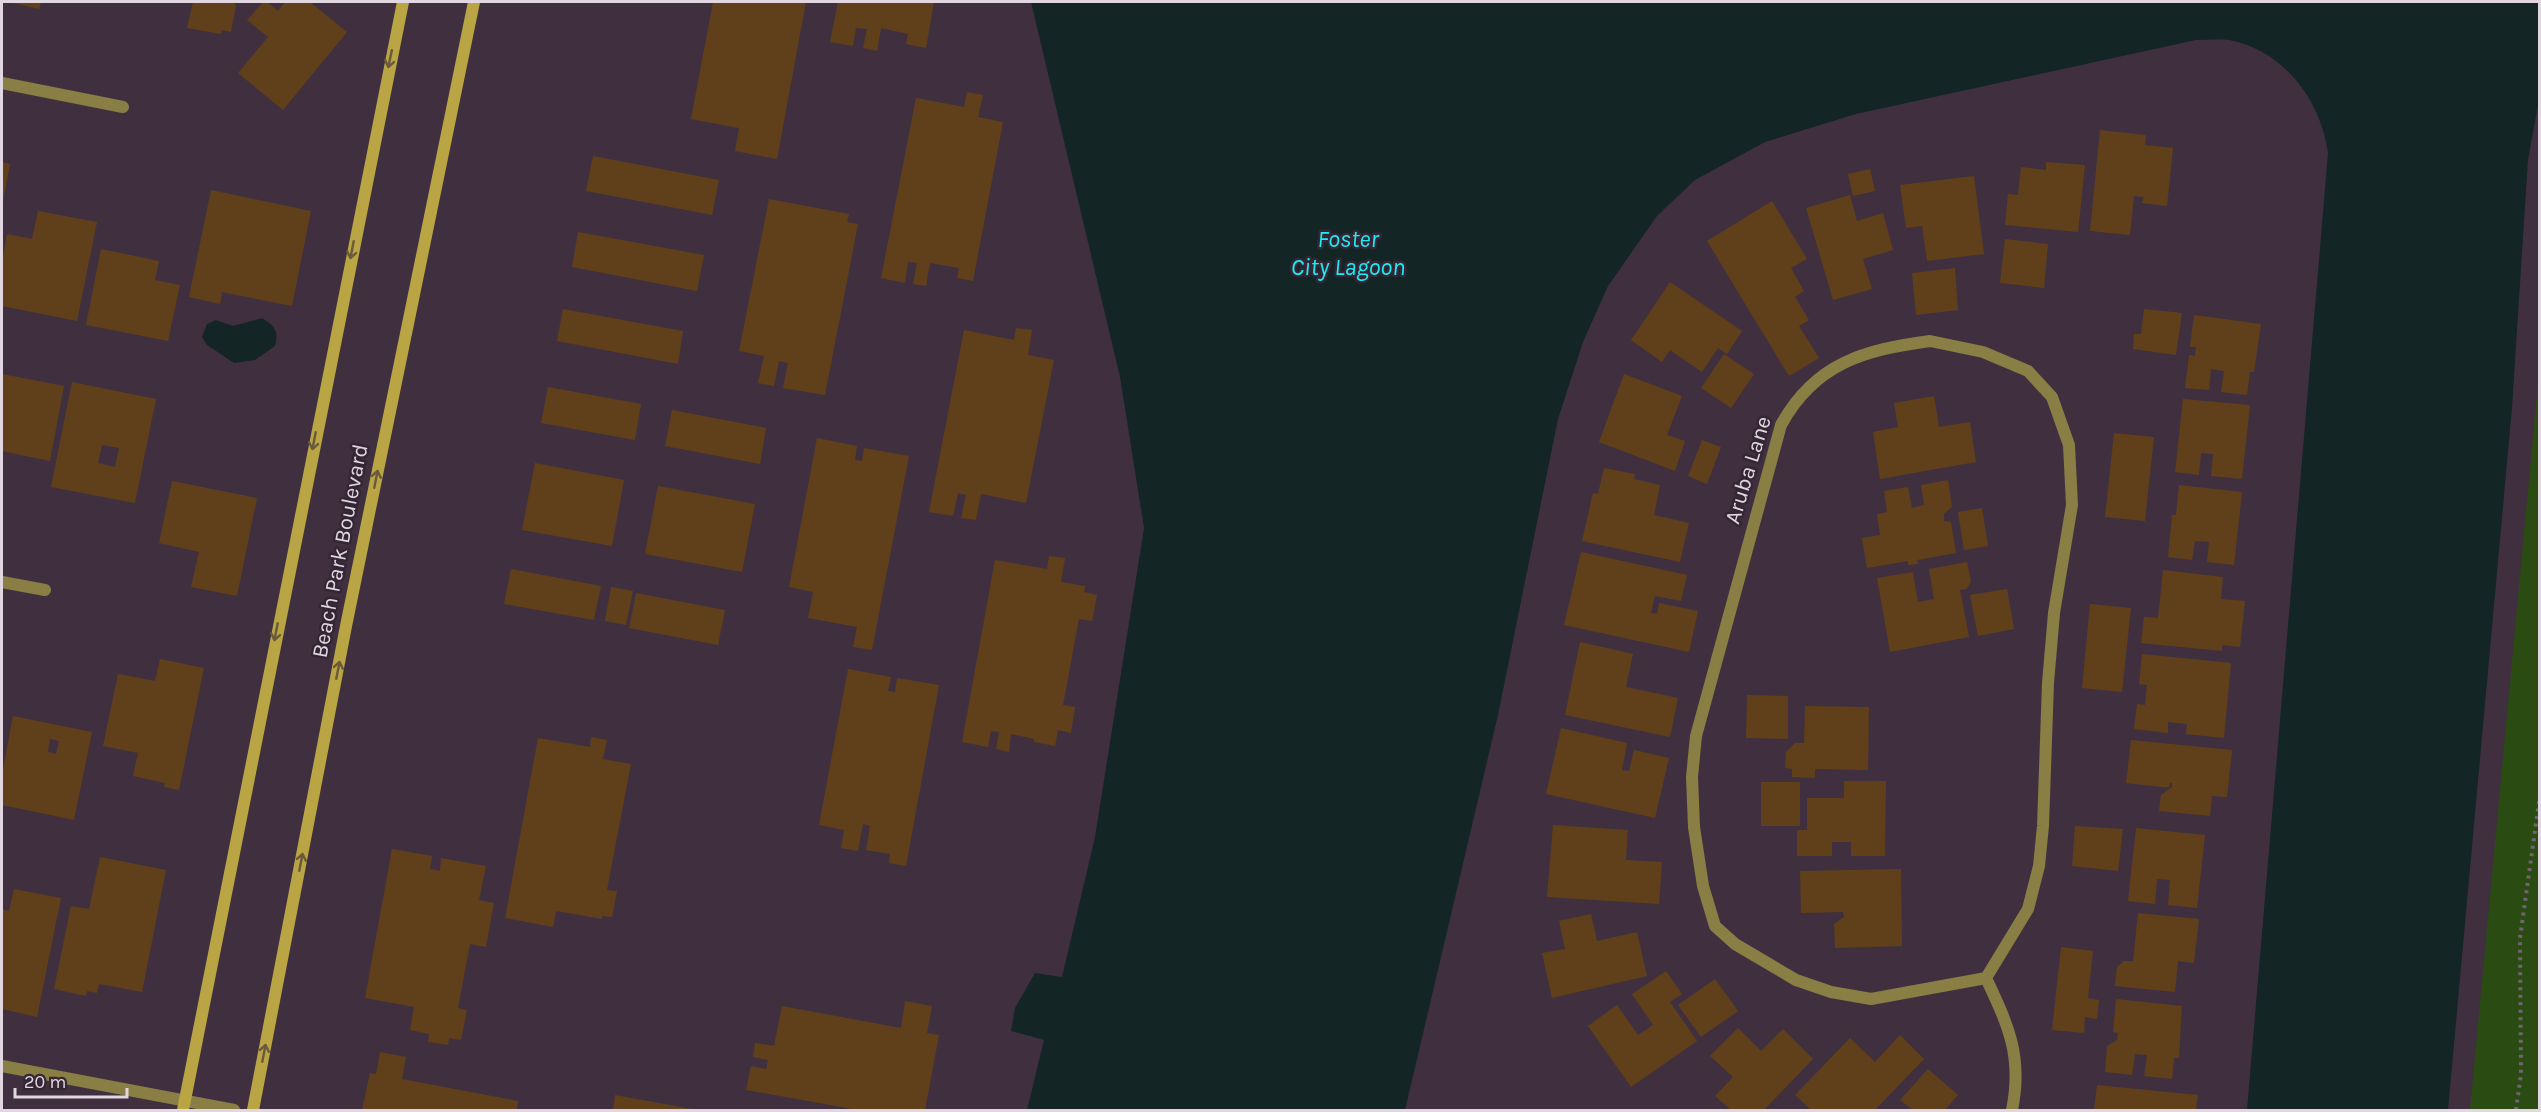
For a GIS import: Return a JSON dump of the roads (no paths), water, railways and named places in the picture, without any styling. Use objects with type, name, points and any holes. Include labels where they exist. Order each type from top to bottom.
[{"type":"main road","name":"Beach Park Boulevard","points":[[184,1106],[403,2]]},
{"type":"main road","name":"Beach Park Boulevard","points":[[253,1110],[349,615],[474,2]]},
{"type":"street","points":[[2,83],[123,107]]},
{"type":"street","name":"Aruba Lane","points":[[1929,341],[1983,352],[2028,371],[2052,397],[2069,445],[2072,505],[2054,613],[2039,866],[2028,909],[1986,978],[1900,996],[1871,999],[1831,992],[1796,980],[1735,944],[1715,926],[1703,886],[1694,827],[1692,777],[1696,736],[1703,702],[1781,424],[1792,404],[1805,390],[1839,363],[1881,348],[1929,341]]},
{"type":"street","points":[[2,582],[45,590]]},
{"type":"street","points":[[1986,978],[2010,1029],[2015,1064],[2012,1110]]},
{"type":"street","points":[[2,1066],[184,1106],[234,1110]]},
{"type":"water","name":"Foster City Lagoon","points":[[1031,2],[2539,2],[2539,100],[2528,160],[2512,408],[2448,1110],[2247,1110],[2328,153],[2324,134],[2308,97],[2283,66],[2249,46],[2229,40],[2196,40],[1856,114],[1765,142],[1695,180],[1657,216],[1608,286],[1583,342],[1558,419],[1498,715],[1405,1110],[1027,1110],[1044,1040],[1011,1031],[1015,1008],[1035,973],[1062,977],[1095,837],[1144,528],[1120,377]]},
{"type":"water","points":[[262,318],[275,329],[276,341],[275,346],[255,360],[234,363],[207,345],[202,337],[207,324],[216,320],[233,326]]}]
